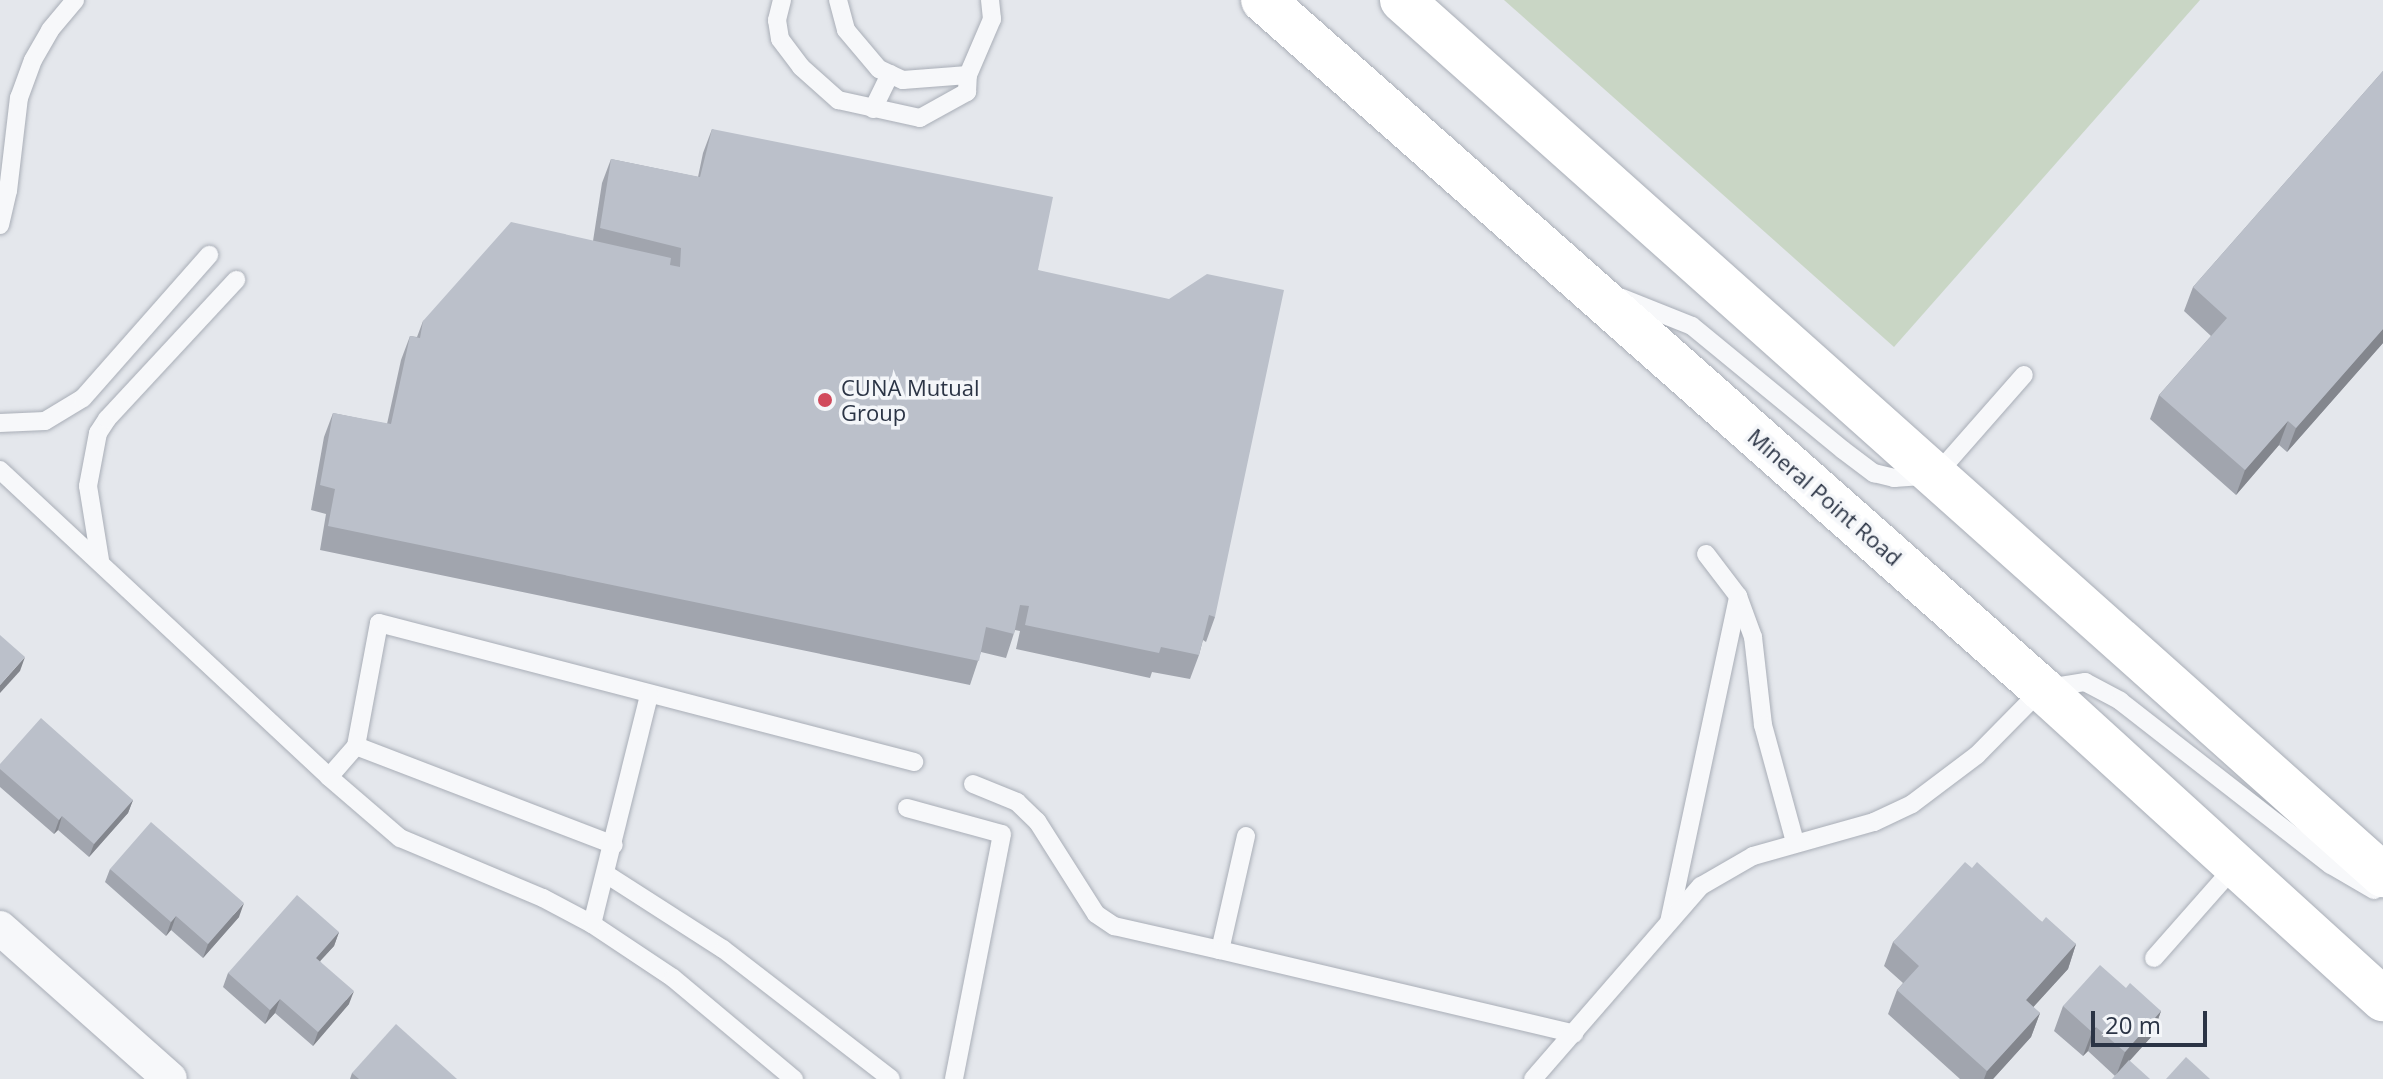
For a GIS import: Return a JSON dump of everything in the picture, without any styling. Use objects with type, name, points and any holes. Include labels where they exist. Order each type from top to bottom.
[{"type":"main road","name":"Mineral Point Road","points":[[1263,0],[2042,689],[2383,999]]},
{"type":"main road","points":[[1402,0],[2383,875]]},
{"type":"street","points":[[0,928],[170,1079]]},
{"type":"lane","points":[[782,0],[777,20],[780,39],[801,67],[838,100],[920,118],[967,92],[968,75],[992,19],[990,0]]},
{"type":"lane","points":[[838,0],[846,30],[879,69],[903,80],[968,75]]},
{"type":"lane","points":[[0,225],[8,191],[19,98],[33,60],[68,3]]},
{"type":"lane","points":[[873,109],[890,74]]},
{"type":"lane","points":[[0,423],[45,421],[83,398],[209,255]]},
{"type":"lane","points":[[100,560],[88,486],[98,433],[236,280]]},
{"type":"lane","points":[[1579,280],[1692,326],[1874,473],[1894,478],[1936,475],[2024,375]]},
{"type":"lane","points":[[0,470],[100,560],[329,777],[400,838],[543,898],[592,924],[673,978],[794,1079]]},
{"type":"lane","points":[[1706,554],[1738,596],[1753,637],[1763,725],[1795,842]]},
{"type":"lane","points":[[1668,927],[1738,596]]},
{"type":"lane","points":[[329,777],[356,746],[379,623],[914,762]]},
{"type":"lane","points":[[1533,1079],[1701,886],[1753,856],[1874,822],[1912,804],[1977,755],[2042,689],[2085,682],[2120,701],[2331,865],[2383,895]]},
{"type":"lane","points":[[592,924],[649,695]]},
{"type":"lane","points":[[356,746],[614,845]]},
{"type":"lane","points":[[973,784],[1017,802],[1037,821],[1096,914],[1114,926],[1574,1034]]},
{"type":"lane","points":[[907,808],[1002,834],[954,1079]]},
{"type":"lane","points":[[1220,950],[1246,836]]},
{"type":"lane","points":[[2154,958],[2236,865]]},
{"type":"lane","points":[[606,874],[723,949],[891,1079]]},
{"type":"green space","points":[[1504,0],[2200,0],[1894,347]]},
{"type":"building","points":[[2383,71],[2383,329],[2296,428],[2288,421],[2245,470],[2159,395],[2227,318],[2193,287]]},
{"type":"building","name":"CUNA Mutual Group","points":[[712,129],[1053,197],[1038,270],[1169,299],[1207,274],[1284,290],[1215,617],[1209,615],[1199,655],[1161,647],[1159,653],[1025,625],[1029,606],[1020,605],[1014,634],[986,627],[979,661],[328,526],[335,489],[320,485],[333,413],[391,424],[410,336],[420,338],[423,321],[511,222],[671,258],[670,265],[680,267],[681,248],[600,228],[611,159],[700,177]]},
{"type":"building","points":[[0,635],[25,657],[0,685]]},
{"type":"building","points":[[41,718],[133,800],[94,844],[62,816],[59,820],[0,769],[0,764]]},
{"type":"building","points":[[151,822],[244,903],[208,944],[176,916],[171,922],[110,869]]},
{"type":"building","points":[[1965,862],[1972,868],[1977,862],[2042,922],[2046,917],[2076,944],[2026,1000],[2040,1013],[1987,1071],[1897,990],[1919,966],[1893,942]]},
{"type":"building","points":[[297,895],[339,932],[316,958],[354,991],[318,1032],[280,999],[270,1010],[228,973]]},
{"type":"building","points":[[2100,965],[2126,988],[2130,983],[2161,1011],[2125,1052],[2096,1027],[2092,1032],[2063,1006]]},
{"type":"building","points":[[396,1024],[457,1079],[359,1079],[352,1073]]},
{"type":"building","points":[[2186,1057],[2210,1079],[2166,1079]]},
{"type":"building","points":[[2129,1060],[2150,1079],[2112,1079]]},
{"type":"place","name":"CUNA Mutual Group","points":[[825,400]]}]
